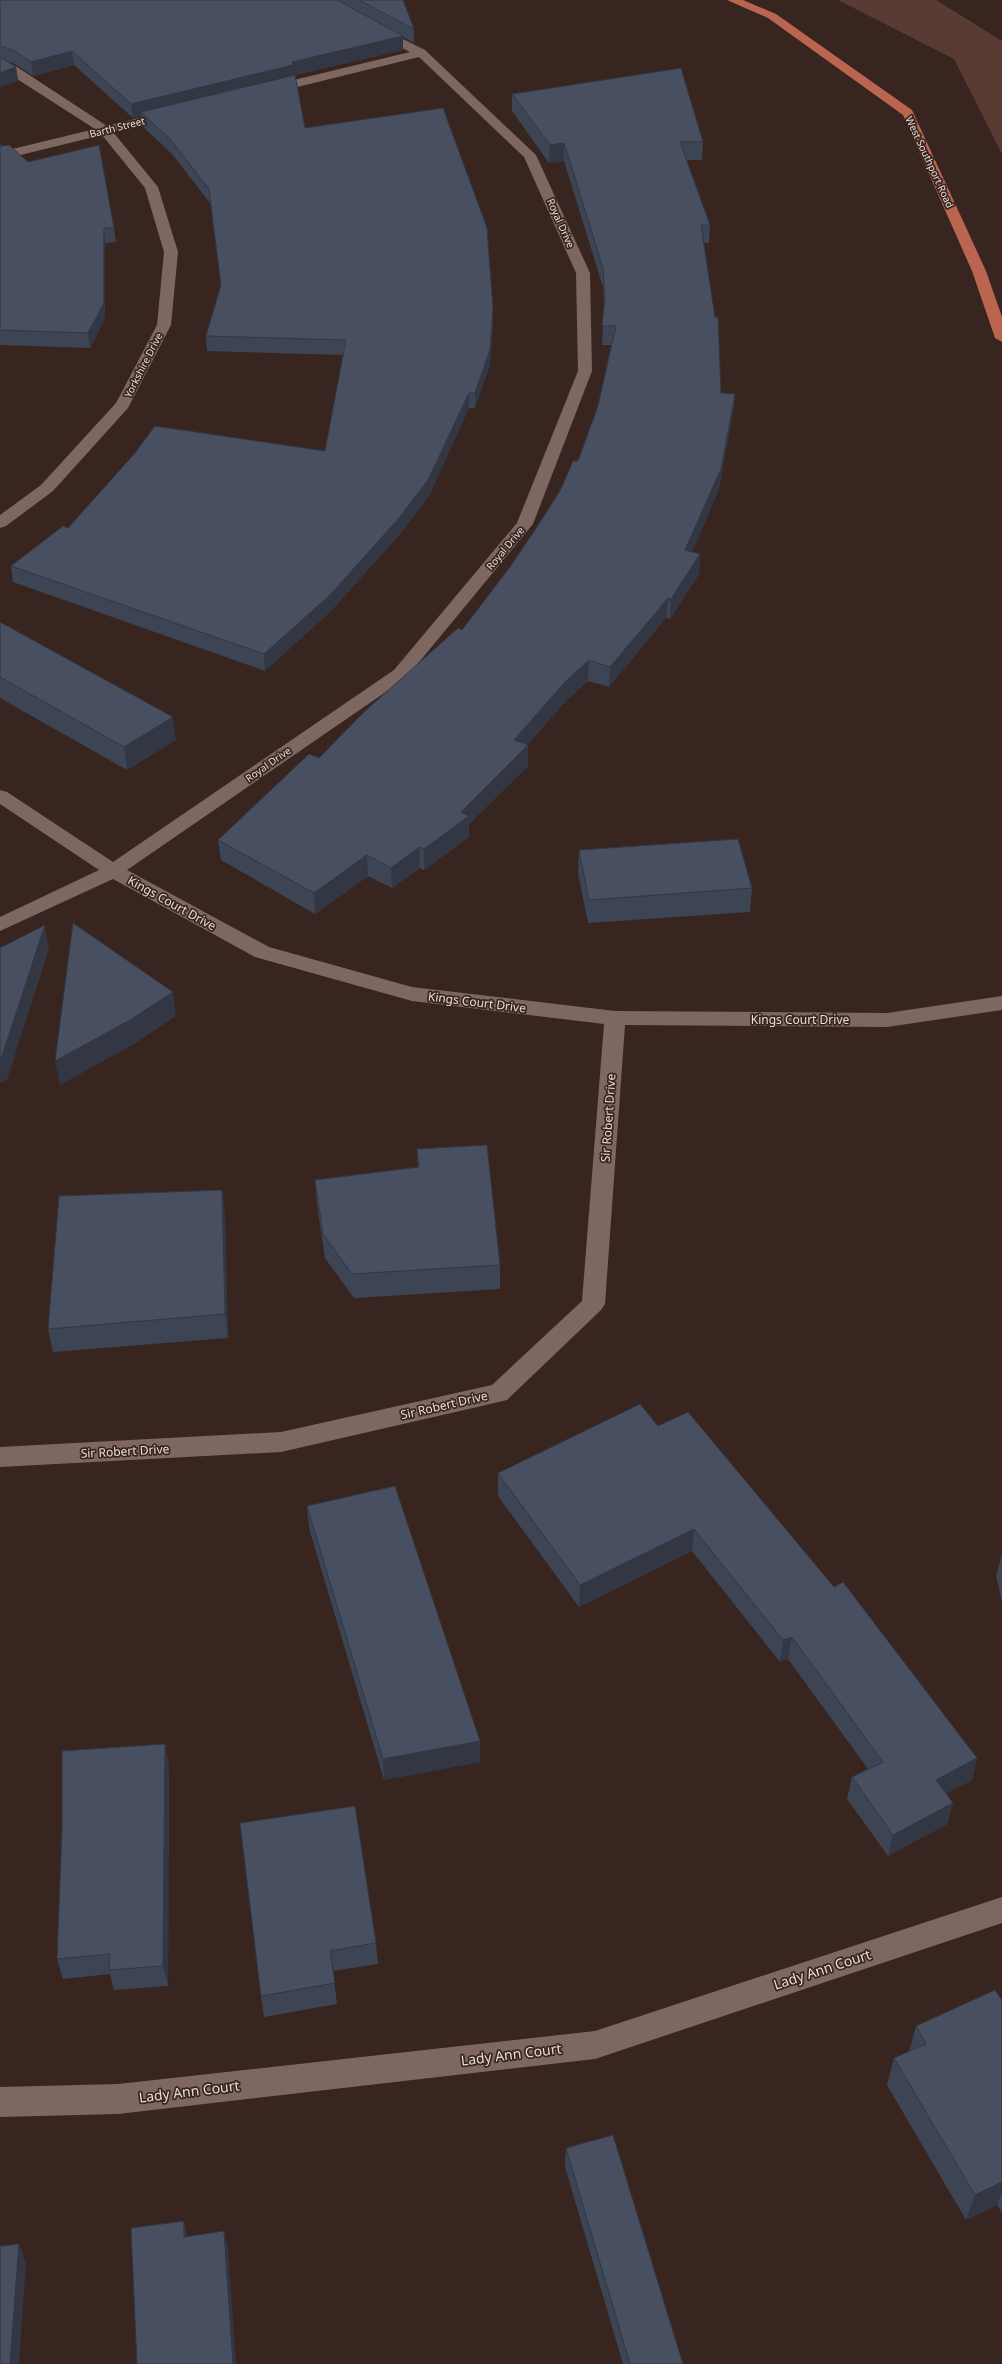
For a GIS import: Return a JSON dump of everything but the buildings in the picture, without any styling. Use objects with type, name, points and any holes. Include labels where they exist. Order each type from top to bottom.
[{"type":"main road","name":"West Southport Road","points":[[733,0],[772,16],[908,113],[979,270],[1002,338]]},
{"type":"street","name":"Royal Drive","points":[[0,925],[113,871],[400,674],[525,524],[585,371],[583,273],[530,155],[421,53],[361,21]]},
{"type":"street","points":[[259,93],[421,53]]},
{"type":"street","name":"Yorkshire Drive","points":[[0,64],[10,68],[105,130],[150,187],[171,252],[164,325],[123,405],[47,488],[0,523]]},
{"type":"street","name":"Barth Street","points":[[0,156],[182,111]]},
{"type":"street","name":"Kings Court Drive","points":[[0,796],[113,871],[262,952],[412,994],[615,1018],[887,1020],[1002,1003]]},
{"type":"street","name":"Sir Robert Drive","points":[[0,1457],[281,1442],[500,1393],[593,1304],[615,1018]]},
{"type":"street","name":"Lady Ann Court","points":[[0,2102],[118,2099],[595,2044],[1002,1910]]},
{"type":"shaded area","points":[[838,0],[936,0],[1002,41],[1002,154],[954,59]]}]
